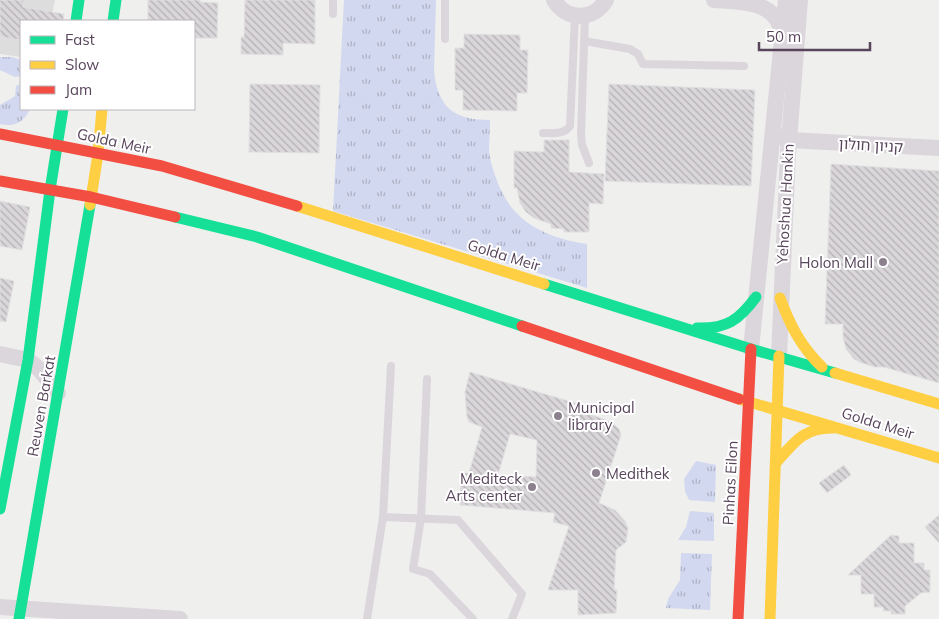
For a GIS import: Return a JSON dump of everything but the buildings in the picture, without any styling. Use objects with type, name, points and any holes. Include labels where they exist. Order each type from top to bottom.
[{"type":"main road","points":[[76,20],[79,0]]},
{"type":"main road","points":[[113,20],[116,0]]},
{"type":"main road","name":"Reuven Barkat","points":[[0,509],[28,360],[50,190],[63,110]]},
{"type":"main road","name":"Reuven Barkat","points":[[20,614],[98,154],[102,110]]},
{"type":"main road","name":"Golda Meir","points":[[0,134],[162,166],[751,349],[939,404]]},
{"type":"main road","name":"Golda Meir","points":[[0,181],[91,197],[257,237],[748,402],[778,409],[939,458]]},
{"type":"main road","points":[[676,325],[720,328],[738,319],[756,297]]},
{"type":"main road","points":[[780,298],[796,339],[812,359],[827,371]]},
{"type":"main road","name":"Pinhas Eilon","points":[[738,619],[751,349]]},
{"type":"main road","name":"Yehoshua Hankin","points":[[778,409],[779,356]]},
{"type":"main road","points":[[677,378],[702,391],[722,406]]},
{"type":"main road","points":[[770,619],[778,409]]},
{"type":"main road","points":[[735,420],[740,427],[746,460]]},
{"type":"main road","points":[[776,463],[796,438],[803,434],[816,429],[847,430]]},
{"type":"street","points":[[554,3],[567,13],[580,16],[593,13],[603,4],[617,0]]},
{"type":"street","points":[[714,0],[755,1],[774,15],[782,35]]},
{"type":"street","name":"Yehoshua Hankin","points":[[751,349],[786,0]]},
{"type":"street","name":"Yehoshua Hankin","points":[[779,356],[780,298],[793,140],[800,0]]},
{"type":"street","points":[[773,126],[776,136],[793,140]]},
{"type":"street","name":"קניון חולון","points":[[793,140],[939,148]]},
{"type":"street","points":[[0,354],[28,360],[43,373],[58,393]]},
{"type":"street","points":[[0,607],[20,614],[180,619]]},
{"type":"lane","points":[[333,0],[333,14]]},
{"type":"lane","points":[[445,0],[446,39]]},
{"type":"lane","points":[[580,16],[584,41],[581,134],[584,152],[589,163]]},
{"type":"lane","points":[[542,133],[563,132],[570,126],[580,16]]},
{"type":"lane","points":[[584,41],[630,49],[638,54],[643,64],[744,66]]},
{"type":"lane","points":[[367,619],[383,517],[391,366]]},
{"type":"lane","points":[[427,379],[421,518],[413,569],[430,574],[473,619]]},
{"type":"lane","points":[[383,517],[458,520],[522,594],[512,619]]},
{"type":"shaded area","points":[[0,0],[55,0],[51,20],[20,20],[20,57],[0,54]]},
{"type":"green space","points":[[344,0],[436,0],[434,71],[439,94],[444,103],[458,114],[467,118],[490,120],[490,158],[502,193],[510,206],[531,225],[543,232],[587,244],[587,288],[333,211]]},
{"type":"green space","points":[[0,57],[12,57],[20,60],[20,76],[15,77],[0,70]]},
{"type":"green space","points":[[20,84],[20,110],[29,110],[18,123],[10,125],[0,124],[0,105],[15,96],[16,86]]},
{"type":"green space","points":[[696,461],[716,465],[715,502],[689,500],[685,491],[684,479]]},
{"type":"green space","points":[[690,511],[714,513],[714,541],[678,540],[686,527]]},
{"type":"green space","points":[[681,553],[712,554],[710,610],[666,608],[668,599],[680,580]]},
{"type":"traffic: fast","points":[[76,20],[79,0]]},
{"type":"traffic: fast","points":[[113,20],[116,0]]},
{"type":"traffic: fast","points":[[0,509],[28,360],[50,190],[63,110]]},
{"type":"traffic: fast","points":[[19,619],[90,205]]},
{"type":"traffic: fast","points":[[175,217],[257,237],[522,326]]},
{"type":"traffic: fast","points":[[544,284],[751,349],[835,373]]},
{"type":"traffic: fast","points":[[697,328],[716,327],[731,322],[744,312],[756,297]]},
{"type":"traffic: slow","points":[[90,205],[98,154],[102,110]]},
{"type":"traffic: slow","points":[[297,206],[544,284]]},
{"type":"traffic: slow","points":[[780,298],[797,335],[808,352],[822,367]]},
{"type":"traffic: slow","points":[[770,619],[779,356]]},
{"type":"traffic: slow","points":[[835,373],[939,404]]},
{"type":"traffic: slow","points":[[739,399],[939,458]]},
{"type":"traffic: slow","points":[[776,463],[800,437],[815,430],[834,428]]},
{"type":"traffic: jam","points":[[0,134],[162,166],[297,206]]},
{"type":"traffic: jam","points":[[0,181],[91,197],[175,217]]},
{"type":"traffic: jam","points":[[522,326],[739,399]]},
{"type":"traffic: jam","points":[[738,619],[751,349]]},
{"type":"place","name":"Holon Mall","points":[[883,262]]},
{"type":"place","name":"Municipal library","points":[[558,416]]},
{"type":"place","name":"Medithek","points":[[596,473]]},
{"type":"place","name":"Mediteck Arts center","points":[[532,487]]}]
